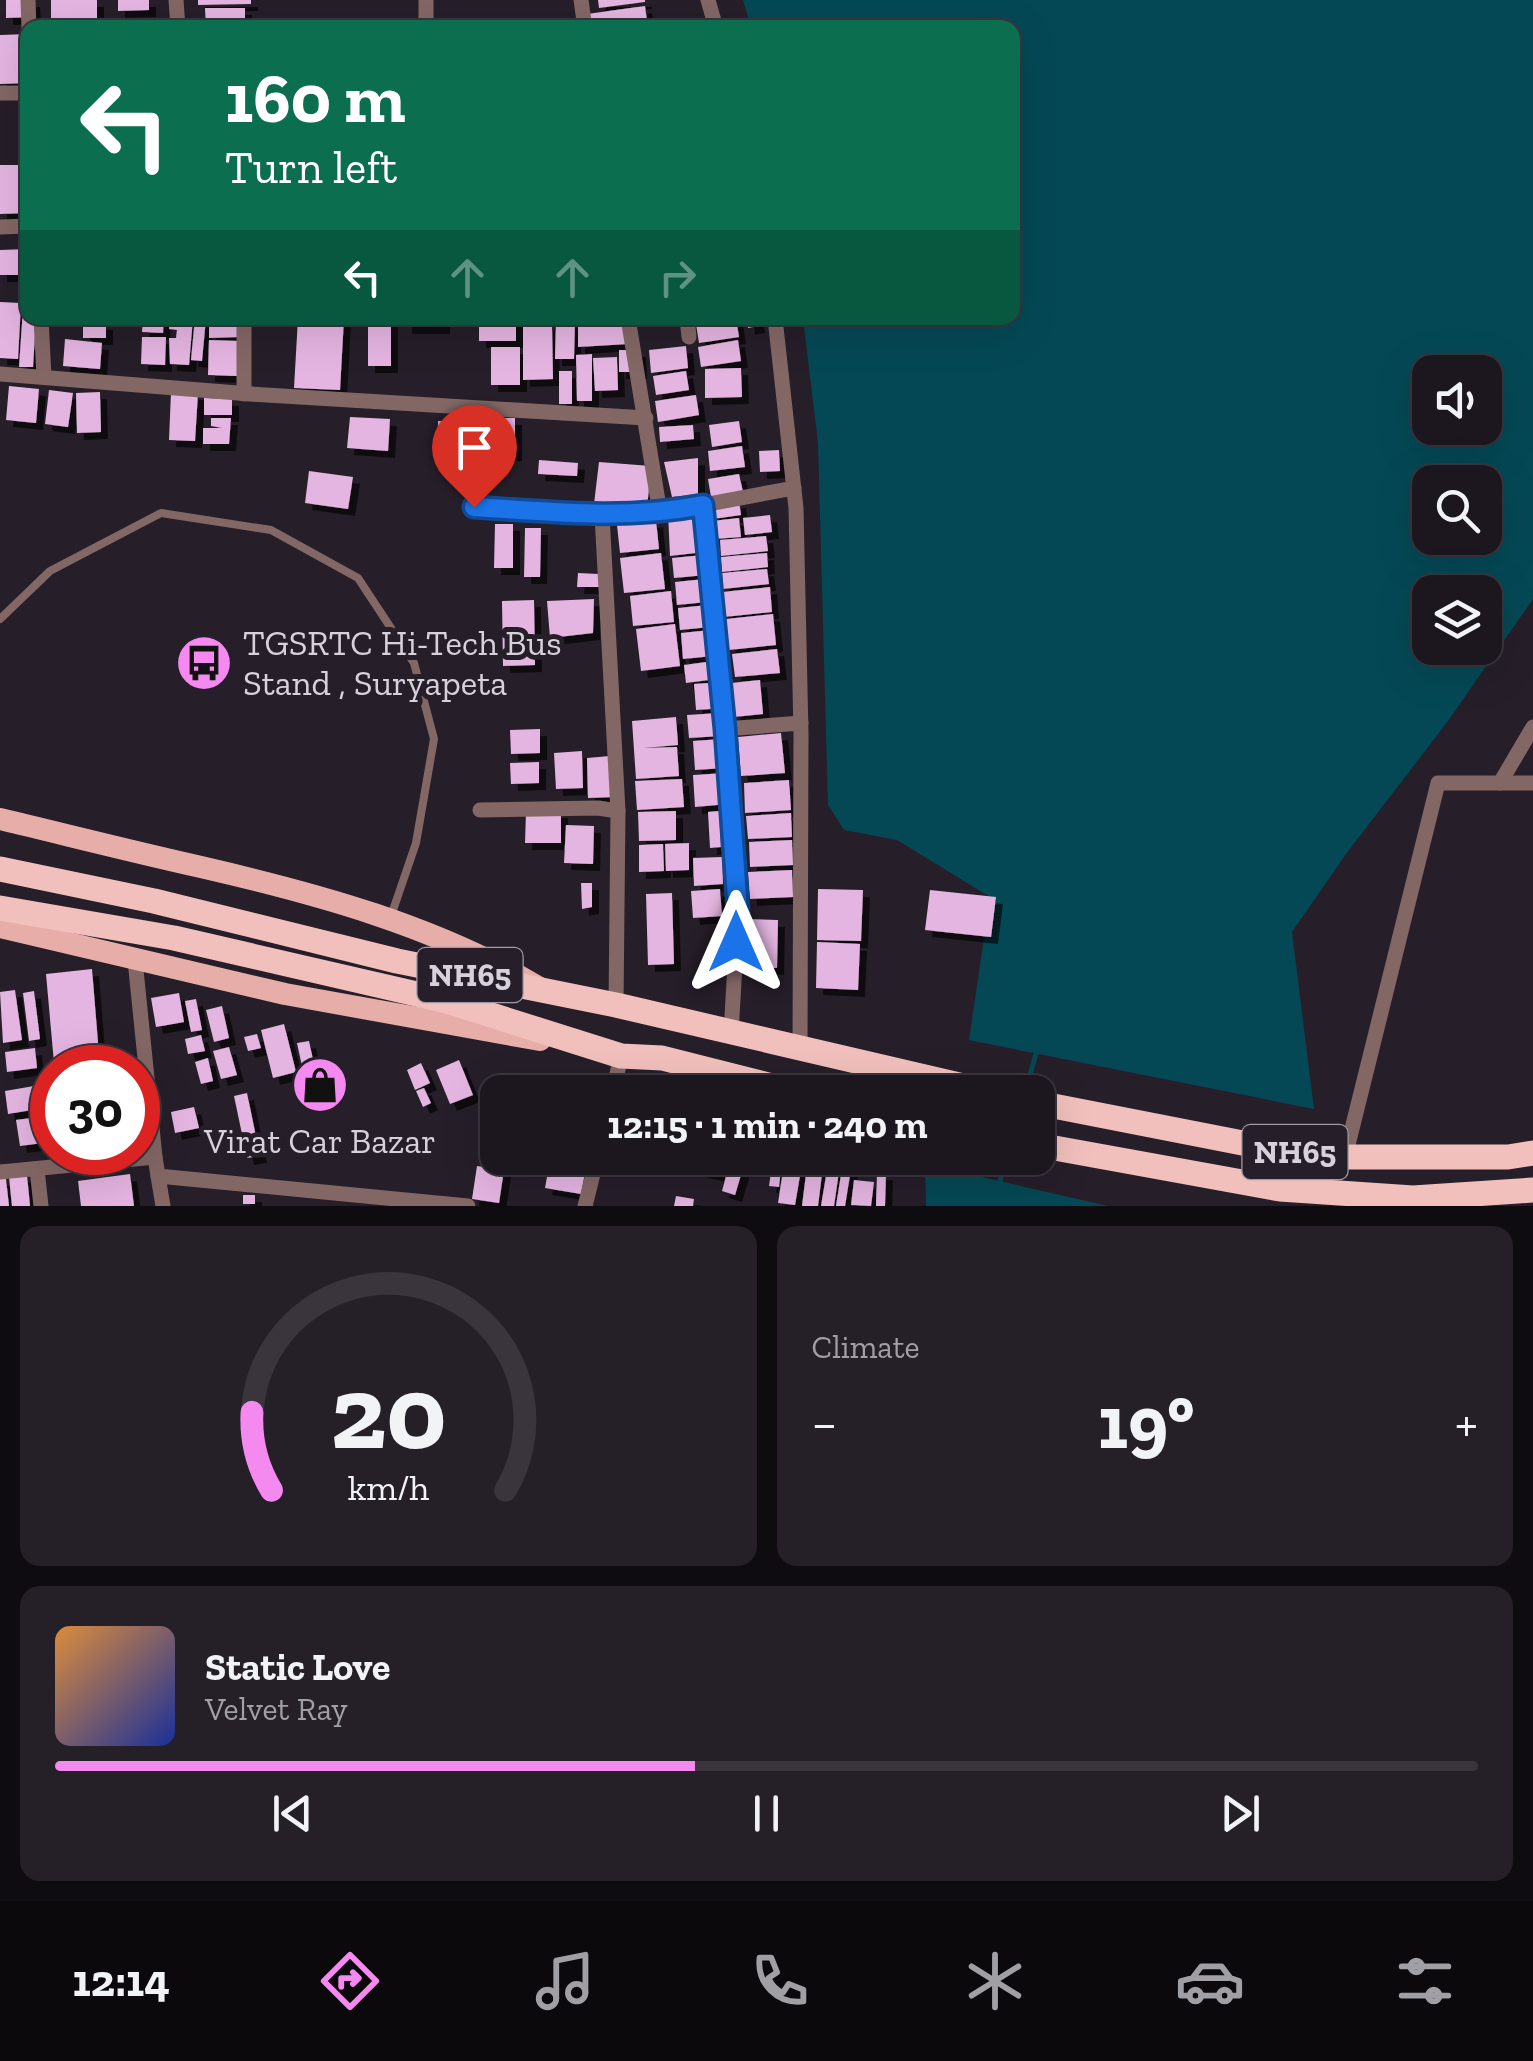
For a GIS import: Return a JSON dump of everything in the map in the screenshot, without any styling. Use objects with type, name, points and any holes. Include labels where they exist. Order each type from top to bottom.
[{"type":"highway","name":"NH65","points":[[0,869],[154,901],[397,960],[616,1005],[909,1075]]},
{"type":"highway","name":"NH65","points":[[0,908],[174,938],[446,1000],[621,1056],[662,1058],[729,1075]]},
{"type":"highway","name":"NH65","points":[[1055,1106],[1273,1149],[1345,1158],[1533,1153]]},
{"type":"highway","name":"NH65","points":[[1055,1148],[1280,1198],[1528,1196]]},
{"type":"main road","points":[[0,820],[283,885],[390,920],[492,960],[546,991]]},
{"type":"main road","points":[[0,927],[285,994],[621,1056]]},
{"type":"street","points":[[41,325],[44,377]]},
{"type":"street","points":[[244,325],[244,394]]},
{"type":"street","points":[[629,325],[660,513]]},
{"type":"street","points":[[687,325],[690,337]]},
{"type":"street","points":[[776,325],[794,488],[800,722],[800,1050]]},
{"type":"street","points":[[0,374],[244,394],[646,418]]},
{"type":"street","points":[[474,507],[602,515],[660,513],[794,488]]},
{"type":"street","points":[[703,505],[738,911],[731,1034]]},
{"type":"street","points":[[602,515],[618,811],[616,1005]]},
{"type":"street","points":[[725,729],[800,722]]},
{"type":"street","points":[[1500,783],[1533,726]]},
{"type":"street","points":[[1345,1158],[1438,783],[1533,783]]},
{"type":"street","points":[[480,810],[618,811]]},
{"type":"street","points":[[134,960],[143,1045]]},
{"type":"street","points":[[616,1075],[621,1056]]},
{"type":"street","points":[[0,1172],[30,1170]]},
{"type":"street","points":[[38,1175],[41,1206]]},
{"type":"street","points":[[585,1206],[593,1175]]},
{"type":"street","points":[[163,1206],[158,1176],[468,1206]]},
{"type":"lane","points":[[0,619],[50,570],[161,512],[271,530],[358,578],[414,663],[434,739],[416,843],[390,920]]},
{"type":"water","points":[[743,0],[1533,0],[1533,599],[1502,643],[1502,575],[1412,575],[1412,665],[1487,665],[1292,932],[1314,1109],[969,1040],[990,897],[897,840],[844,830],[828,805],[818,443],[804,325],[1020,325],[1020,20],[749,20]]},
{"type":"water","points":[[925,1175],[973,1175],[1108,1206],[926,1206]]},
{"type":"building","points":[[6,0],[33,0],[34,17],[6,18]]},
{"type":"building","points":[[51,0],[97,0],[97,20],[51,20]]},
{"type":"building","points":[[118,0],[149,0],[149,10],[118,11]]},
{"type":"building","points":[[198,0],[251,0],[251,4],[198,5]]},
{"type":"building","points":[[598,0],[645,0],[645,2],[599,8]]},
{"type":"building","points":[[645,6],[647,20],[588,20],[587,14]]},
{"type":"building","points":[[205,8],[245,8],[245,20],[206,20]]},
{"type":"building","points":[[20,34],[20,83],[0,84],[0,35]]},
{"type":"building","points":[[0,165],[20,165],[20,213],[0,214]]},
{"type":"building","points":[[20,249],[20,275],[0,275],[0,250]]},
{"type":"building","points":[[0,302],[20,303],[18,359],[0,358]]},
{"type":"building","points":[[22,325],[36,325],[33,367],[19,367]]},
{"type":"building","points":[[83,325],[106,325],[106,338],[83,338]]},
{"type":"building","points":[[142,325],[164,325],[163,333],[142,332]]},
{"type":"building","points":[[169,325],[192,325],[189,365],[170,364],[169,338],[176,338],[177,330],[169,329]]},
{"type":"building","points":[[194,325],[205,325],[202,361],[191,360]]},
{"type":"building","points":[[209,325],[239,325],[239,337],[209,338]]},
{"type":"building","points":[[298,325],[344,325],[340,390],[294,388]]},
{"type":"building","points":[[368,325],[391,325],[391,366],[368,366]]},
{"type":"building","points":[[405,325],[443,325],[443,327]]},
{"type":"building","points":[[479,325],[516,325],[516,341],[479,341]]},
{"type":"building","points":[[523,325],[552,325],[553,379],[523,380]]},
{"type":"building","points":[[556,325],[575,325],[574,359],[555,359]]},
{"type":"building","points":[[578,325],[627,325],[628,344],[578,347]]},
{"type":"building","points":[[696,325],[737,325],[739,337],[699,343]]},
{"type":"building","points":[[142,337],[166,337],[165,365],[141,364]]},
{"type":"building","points":[[65,339],[102,343],[100,369],[63,366]]},
{"type":"building","points":[[209,340],[238,341],[237,376],[208,375]]},
{"type":"building","points":[[738,340],[741,361],[701,367],[698,347]]},
{"type":"building","points":[[686,346],[688,368],[651,373],[649,350]]},
{"type":"building","points":[[491,347],[520,347],[520,385],[491,385]]},
{"type":"building","points":[[619,350],[639,350],[640,372],[619,372]]},
{"type":"building","points":[[592,354],[592,401],[577,401],[576,355]]},
{"type":"building","points":[[617,357],[618,390],[595,391],[593,358]]},
{"type":"building","points":[[741,368],[742,397],[705,398],[705,369]]},
{"type":"building","points":[[559,371],[572,371],[572,404],[559,404]]},
{"type":"building","points":[[686,371],[689,390],[656,395],[653,376]]},
{"type":"building","points":[[9,386],[39,389],[36,423],[6,420]]},
{"type":"building","points":[[49,390],[73,393],[68,427],[45,424]]},
{"type":"building","points":[[100,392],[101,432],[77,433],[76,393]]},
{"type":"building","points":[[171,392],[198,393],[195,441],[169,440]]},
{"type":"building","points":[[696,395],[699,415],[658,422],[655,401]]},
{"type":"building","points":[[204,398],[232,399],[232,415],[204,415]]},
{"type":"building","points":[[350,417],[390,419],[388,451],[347,448]]},
{"type":"building","points":[[211,418],[231,418],[229,444],[203,444],[203,428],[222,428],[211,426]]},
{"type":"building","points":[[487,418],[515,418],[515,454],[487,454]]},
{"type":"building","points":[[438,421],[472,421],[472,464],[437,463]]},
{"type":"building","points":[[739,421],[742,442],[712,447],[709,425]]},
{"type":"building","points":[[693,425],[694,439],[660,442],[659,427]]},
{"type":"building","points":[[742,446],[745,467],[710,471],[708,451]]},
{"type":"building","points":[[779,450],[780,471],[760,472],[759,451]]},
{"type":"building","points":[[698,458],[698,494],[672,497],[664,462]]},
{"type":"building","points":[[539,460],[578,463],[577,476],[538,474]]},
{"type":"building","points":[[599,462],[651,466],[647,509],[594,504]]},
{"type":"building","points":[[309,471],[353,477],[348,509],[305,503]]},
{"type":"building","points":[[739,474],[743,492],[711,497],[708,479]]},
{"type":"building","points":[[739,501],[741,515],[713,519],[711,505]]},
{"type":"building","points":[[699,510],[704,552],[670,556],[668,513]]},
{"type":"building","points":[[770,515],[772,532],[745,535],[743,518]]},
{"type":"building","points":[[739,518],[741,537],[714,539],[712,521]]},
{"type":"building","points":[[656,520],[659,549],[620,553],[617,525]]},
{"type":"building","points":[[495,524],[513,524],[513,568],[494,568]]},
{"type":"building","points":[[525,528],[541,528],[540,577],[524,577]]},
{"type":"building","points":[[766,536],[768,551],[721,556],[720,540]]},
{"type":"building","points":[[661,553],[665,589],[624,593],[620,558]]},
{"type":"building","points":[[767,553],[768,567],[722,572],[721,557]]},
{"type":"building","points":[[704,555],[706,575],[674,578],[672,558]]},
{"type":"building","points":[[767,569],[769,584],[723,589],[722,573]]},
{"type":"building","points":[[578,573],[599,574],[599,587],[577,587]]},
{"type":"building","points":[[705,579],[707,602],[677,605],[675,582]]},
{"type":"building","points":[[770,587],[772,612],[724,617],[722,592]]},
{"type":"building","points":[[671,591],[674,622],[633,626],[630,596]]},
{"type":"building","points":[[594,599],[593,633],[550,638],[547,601]]},
{"type":"building","points":[[534,600],[535,665],[503,666],[502,601]]},
{"type":"building","points":[[708,605],[710,627],[680,630],[678,608]]},
{"type":"building","points":[[773,614],[776,645],[729,650],[726,619]]},
{"type":"building","points":[[675,624],[680,666],[641,671],[636,629]]},
{"type":"building","points":[[711,630],[713,656],[683,659],[681,633]]},
{"type":"building","points":[[777,649],[780,673],[735,677],[732,654]]},
{"type":"building","points":[[714,661],[716,679],[686,683],[684,665]]},
{"type":"building","points":[[760,680],[763,714],[734,717],[731,683]]},
{"type":"building","points":[[724,682],[725,708],[696,710],[694,684]]},
{"type":"building","points":[[720,713],[721,736],[689,738],[687,715]]},
{"type":"building","points":[[676,717],[678,745],[643,748],[677,747],[679,776],[636,779],[632,721]]},
{"type":"building","points":[[540,729],[540,753],[511,754],[510,730]]},
{"type":"building","points":[[781,733],[785,773],[741,776],[738,737]]},
{"type":"building","points":[[722,739],[724,768],[695,770],[693,741]]},
{"type":"building","points":[[582,751],[583,788],[556,789],[554,753]]},
{"type":"building","points":[[610,756],[614,797],[588,798],[587,758]]},
{"type":"building","points":[[539,762],[539,783],[511,784],[510,763]]},
{"type":"building","points":[[726,773],[728,804],[695,807],[693,775]]},
{"type":"building","points":[[682,779],[684,807],[637,810],[635,781]]},
{"type":"building","points":[[789,780],[791,810],[745,813],[744,783]]},
{"type":"building","points":[[526,811],[561,811],[561,843],[525,843]]},
{"type":"building","points":[[676,811],[676,840],[639,841],[638,812]]},
{"type":"building","points":[[719,811],[721,847],[710,848],[708,812]]},
{"type":"building","points":[[791,813],[792,837],[748,839],[746,816]]},
{"type":"building","points":[[566,825],[594,826],[593,864],[564,863]]},
{"type":"building","points":[[792,840],[793,865],[750,867],[749,842]]},
{"type":"building","points":[[689,843],[689,870],[666,871],[665,844]]},
{"type":"building","points":[[663,844],[664,871],[639,872],[639,845]]},
{"type":"building","points":[[722,857],[723,884],[694,886],[693,858]]},
{"type":"building","points":[[792,870],[793,897],[750,899],[748,872]]},
{"type":"building","points":[[581,883],[592,883],[592,907],[582,909]]},
{"type":"building","points":[[720,889],[722,916],[693,918],[691,891]]},
{"type":"building","points":[[818,889],[863,890],[861,941],[817,940]]},
{"type":"building","points":[[930,890],[996,897],[991,937],[925,930]]},
{"type":"building","points":[[672,893],[674,964],[648,965],[646,894]]},
{"type":"building","points":[[747,919],[778,920],[777,968],[747,967]]},
{"type":"building","points":[[817,942],[860,944],[858,990],[816,988]]},
{"type":"building","points":[[92,969],[98,1045],[52,1045],[46,974]]},
{"type":"building","points":[[15,990],[22,1040],[3,1043],[0,992]]},
{"type":"building","points":[[34,991],[40,1039],[29,1041],[23,993]]},
{"type":"building","points":[[179,993],[184,1022],[156,1027],[151,998]]},
{"type":"building","points":[[196,999],[202,1030],[191,1032],[185,1001]]},
{"type":"building","points":[[222,1006],[229,1038],[214,1042],[206,1010]]},
{"type":"building","points":[[284,1024],[296,1072],[273,1078],[261,1030]]},
{"type":"building","points":[[257,1034],[261,1048],[248,1051],[244,1037]]},
{"type":"building","points":[[201,1035],[205,1051],[188,1054],[185,1039]]},
{"type":"building","points":[[309,1041],[315,1069],[303,1071],[297,1043]]},
{"type":"building","points":[[229,1047],[237,1075],[221,1079],[213,1051]]},
{"type":"building","points":[[30,1049],[30,1069],[7,1072],[5,1052]]},
{"type":"building","points":[[208,1058],[213,1081],[201,1084],[195,1062]]},
{"type":"building","points":[[459,1060],[473,1095],[450,1104],[436,1070]]},
{"type":"building","points":[[421,1063],[430,1083],[415,1090],[407,1070]]},
{"type":"building","points":[[30,1087],[30,1110],[8,1114],[5,1091]]},
{"type":"building","points":[[424,1088],[431,1103],[423,1107],[416,1091]]},
{"type":"building","points":[[247,1093],[260,1156],[247,1158],[234,1096]]},
{"type":"building","points":[[194,1107],[199,1128],[175,1133],[171,1112]]},
{"type":"building","points":[[30,1118],[30,1145],[20,1146],[16,1120]]},
{"type":"building","points":[[477,1166],[480,1175],[503,1175],[499,1203],[472,1199]]},
{"type":"building","points":[[27,1175],[30,1206],[12,1206],[9,1177]]},
{"type":"building","points":[[130,1175],[134,1206],[81,1206],[78,1181]]},
{"type":"building","points":[[547,1175],[584,1175],[581,1194],[545,1188]]},
{"type":"building","points":[[726,1175],[741,1175],[735,1195],[722,1191]]},
{"type":"building","points":[[771,1175],[780,1175],[779,1187],[769,1186]]},
{"type":"building","points":[[782,1175],[800,1175],[795,1205],[778,1203]]},
{"type":"building","points":[[806,1175],[822,1175],[818,1206],[802,1206]]},
{"type":"building","points":[[826,1175],[839,1175],[834,1206],[821,1206]]},
{"type":"building","points":[[841,1175],[850,1175],[845,1206],[836,1206]]},
{"type":"building","points":[[877,1175],[886,1175],[885,1206],[876,1206]]},
{"type":"building","points":[[0,1179],[6,1179],[9,1206],[0,1206]]},
{"type":"building","points":[[854,1180],[874,1182],[871,1206],[851,1205]]},
{"type":"building","points":[[243,1195],[255,1195],[255,1204],[243,1204]]},
{"type":"building","points":[[676,1196],[694,1199],[693,1206],[674,1206]]},
{"type":"waterway","points":[[1030,1075],[1038,1047]]},
{"type":"waterway","points":[[1000,1181],[1002,1175]]},
{"type":"place","name":"TGSRTC Hi-Tech Bus Stand , Suryapeta","points":[[204,663]]},
{"type":"place","name":"Virat Car Bazar","points":[[320,1085]]},
{"type":"route","points":[[474,507],[602,515],[660,513],[703,505],[725,729],[738,911],[736,942]]}]
